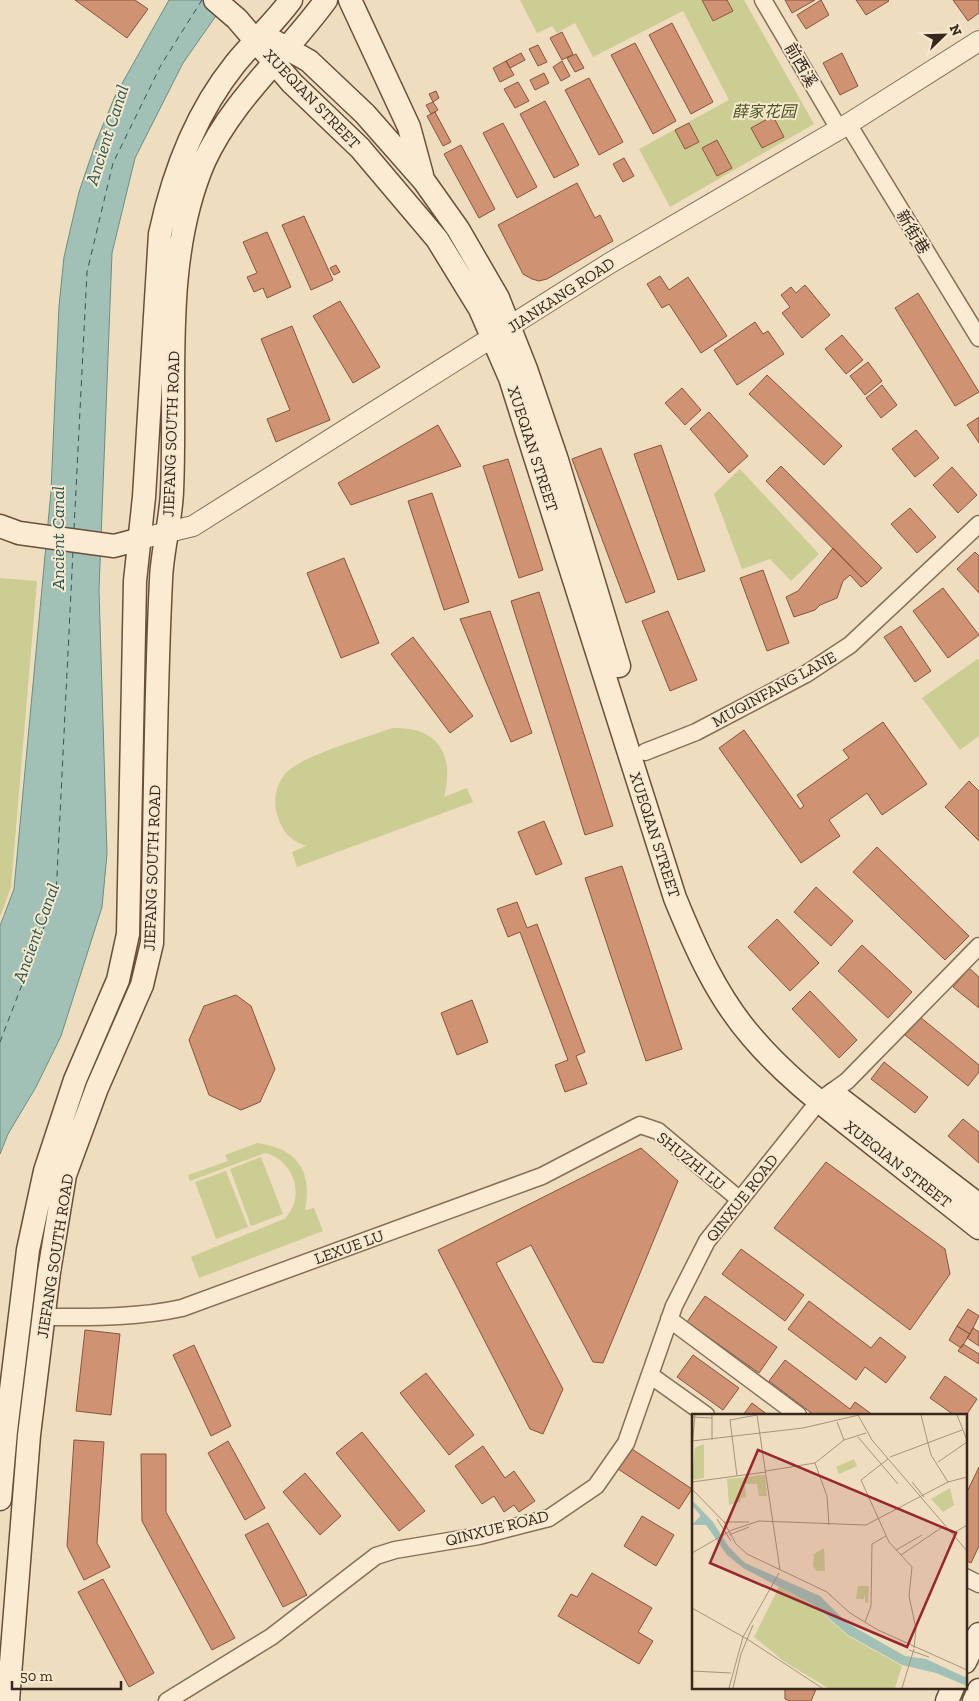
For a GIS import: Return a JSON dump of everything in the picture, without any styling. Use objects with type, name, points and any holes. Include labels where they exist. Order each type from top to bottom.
[{"type":"main road","name":"XUEQIAN STREET","points":[[215,0],[281,56],[292,83],[360,148],[437,240],[480,309],[502,334],[526,369],[557,460],[691,898],[711,950],[759,1024],[825,1096],[979,1228]]},
{"type":"main road","name":"JIEFANG SOUTH ROAD","points":[[0,1499],[6,1431],[28,1250],[45,1171],[76,1080],[118,980],[128,934],[135,581],[140,539],[160,234],[167,199],[187,143],[205,109],[235,64],[291,0]]},
{"type":"main road","name":"JIEFANG SOUTH ROAD","points":[[8,1701],[29,1435],[49,1272],[65,1175],[97,1088],[142,986],[152,943],[161,577],[172,493],[173,350],[180,246],[187,207],[204,162],[218,134],[256,82],[281,56],[326,0]]},
{"type":"main road","points":[[350,0],[409,127],[424,181]]},
{"type":"main road","name":"XUEQIAN STREET","points":[[281,56],[309,61],[365,114],[424,181],[458,229],[498,298],[510,378],[675,898],[698,953],[723,996],[751,1036],[783,1070],[825,1096],[979,1205]]},
{"type":"main road","points":[[6,531],[114,546],[140,539]]},
{"type":"main road","points":[[966,1660],[979,1634]]},
{"type":"main road","points":[[947,1701],[953,1688]]},
{"type":"main road","points":[[974,1701],[979,1691]]},
{"type":"street","name":"前西溪","points":[[764,0],[844,127]]},
{"type":"street","name":"JIANKANG ROAD","points":[[140,539],[193,526],[502,334],[610,263],[844,127],[979,42]]},
{"type":"street","name":"新街巷","points":[[844,127],[979,338]]},
{"type":"street","name":"MUQINFANG LANE","points":[[645,752],[696,732],[806,674],[850,645],[979,524]]},
{"type":"street","name":"QINXUE ROAD","points":[[167,1701],[271,1637],[376,1556],[395,1550],[479,1536],[550,1518],[596,1486],[626,1443],[669,1319],[707,1241],[825,1096],[848,1080],[979,946]]},
{"type":"street","name":"LEXUE LU","points":[[44,1317],[159,1313],[182,1308],[542,1176],[640,1125]]},
{"type":"street","name":"SHUZHI LU","points":[[640,1125],[658,1131],[740,1200]]},
{"type":"street","points":[[669,1319],[797,1414]]},
{"type":"street","points":[[650,1374],[705,1414]]},
{"type":"street","points":[[966,1578],[979,1584]]},
{"type":"green space","name":"薛家花园","points":[[520,0],[744,0],[814,124],[670,207],[639,149],[729,100],[683,11],[593,57],[575,23],[557,33],[552,26],[537,33]]},
{"type":"green space","points":[[740,469],[819,554],[791,581],[770,559],[742,569],[714,494]]},
{"type":"green space","points":[[0,578],[37,581],[11,887],[0,917]]},
{"type":"green space","points":[[979,658],[979,736],[960,750],[922,698]]},
{"type":"green space","points":[[392,728],[421,732],[432,738],[445,756],[447,782],[444,797],[467,788],[473,802],[297,867],[292,852],[306,846],[291,838],[279,820],[275,798],[282,778],[293,767],[305,760]]},
{"type":"green space","points":[[257,1143],[282,1150],[292,1156],[299,1164],[304,1173],[306,1184],[305,1210],[314,1208],[323,1231],[199,1278],[191,1257],[286,1218],[294,1205],[296,1192],[293,1177],[279,1159],[265,1153],[190,1181],[188,1175],[228,1161],[225,1155]]},
{"type":"green space","points":[[261,1157],[283,1214],[251,1226],[230,1169]]},
{"type":"green space","points":[[226,1171],[248,1227],[216,1239],[195,1182]]},
{"type":"water","name":"Ancient Canal","points":[[169,0],[227,0],[183,63],[135,158],[112,253],[99,590],[107,854],[102,907],[61,1036],[36,1087],[8,1134],[0,1154],[0,926],[14,889],[51,491],[59,306],[64,257],[79,192],[96,142],[115,96]]},
{"type":"building","points":[[75,0],[135,0],[148,9],[127,38]]},
{"type":"building","points":[[702,0],[727,0],[733,11],[713,21]]},
{"type":"building","points":[[785,0],[815,0],[792,13]]},
{"type":"building","points":[[821,0],[829,15],[806,29],[797,15]]},
{"type":"building","points":[[856,0],[888,0],[889,1],[866,15]]},
{"type":"building","points":[[953,0],[979,0],[979,13],[968,21]]},
{"type":"building","points":[[672,23],[713,102],[691,114],[649,35]]},
{"type":"building","points":[[562,32],[573,54],[562,60],[550,38]]},
{"type":"building","points":[[635,43],[676,121],[653,134],[611,55]]},
{"type":"building","points":[[538,45],[547,62],[538,66],[529,49]]},
{"type":"building","points":[[521,53],[525,60],[510,68],[506,61]]},
{"type":"building","points":[[842,53],[858,86],[840,95],[823,63]]},
{"type":"building","points":[[576,54],[584,68],[575,72],[567,58]]},
{"type":"building","points":[[506,61],[514,75],[500,82],[493,68]]},
{"type":"building","points":[[562,61],[570,76],[561,81],[553,67]]},
{"type":"building","points":[[544,73],[549,83],[535,90],[530,80]]},
{"type":"building","points":[[589,78],[623,142],[599,155],[565,90]]},
{"type":"building","points":[[518,82],[529,101],[515,108],[504,89]]},
{"type":"building","points":[[436,91],[439,98],[433,102],[429,94]]},
{"type":"building","points":[[545,101],[579,165],[554,178],[520,114]]},
{"type":"building","points":[[433,102],[438,110],[431,114],[426,105]]},
{"type":"building","points":[[435,112],[451,142],[443,146],[427,116]]},
{"type":"building","points":[[773,116],[784,137],[762,148],[751,128]]},
{"type":"building","points":[[503,123],[537,187],[517,198],[483,133]]},
{"type":"building","points":[[689,123],[699,142],[685,149],[675,130]]},
{"type":"building","points":[[717,140],[732,168],[717,176],[702,148]]},
{"type":"building","points":[[461,145],[495,209],[479,218],[444,154]]},
{"type":"building","points":[[624,158],[634,176],[623,182],[613,164]]},
{"type":"building","points":[[577,183],[595,218],[600,215],[613,241],[547,279],[539,281],[532,279],[523,274],[498,225]]},
{"type":"building","points":[[304,216],[333,280],[311,290],[282,225]]},
{"type":"building","points":[[267,232],[291,287],[267,298],[263,288],[254,292],[247,277],[257,273],[243,242]]},
{"type":"building","points":[[336,265],[340,272],[334,275],[330,268]]},
{"type":"building","points":[[660,276],[669,290],[688,277],[727,336],[701,353],[669,304],[662,308],[647,284]]},
{"type":"building","points":[[805,285],[830,315],[802,338],[782,313],[790,307],[781,295],[791,287],[796,293]]},
{"type":"building","points":[[918,293],[979,392],[955,406],[895,308]]},
{"type":"building","points":[[340,301],[380,367],[353,383],[313,316]]},
{"type":"building","points":[[755,322],[763,334],[768,331],[784,354],[737,385],[714,350]]},
{"type":"building","points":[[292,326],[330,420],[276,442],[267,419],[290,410],[261,339]]},
{"type":"building","points":[[842,335],[863,360],[846,374],[825,349]]},
{"type":"building","points":[[868,362],[882,381],[865,395],[850,376]]},
{"type":"building","points":[[767,375],[842,446],[824,465],[749,394]]},
{"type":"building","points":[[882,385],[897,405],[881,418],[866,398]]},
{"type":"building","points":[[682,388],[701,410],[685,425],[665,403]]},
{"type":"building","points":[[709,412],[748,456],[729,473],[690,429]]},
{"type":"building","points":[[979,417],[979,443],[967,425]]},
{"type":"building","points":[[438,425],[461,466],[351,505],[338,483]]},
{"type":"building","points":[[916,430],[939,458],[915,477],[892,449]]},
{"type":"building","points":[[661,445],[705,571],[678,580],[634,454]]},
{"type":"building","points":[[601,448],[655,592],[626,603],[572,459]]},
{"type":"building","points":[[508,459],[543,570],[519,578],[483,466]]},
{"type":"building","points":[[781,466],[882,568],[867,583],[766,481]]},
{"type":"building","points":[[952,467],[977,495],[958,513],[933,485]]},
{"type":"building","points":[[432,493],[469,602],[444,610],[408,501]]},
{"type":"building","points":[[910,508],[936,537],[917,553],[891,524]]},
{"type":"building","points":[[833,548],[867,583],[861,587],[850,575],[843,581],[837,598],[820,605],[815,610],[794,617],[786,597],[798,591]]},
{"type":"building","points":[[975,552],[979,556],[979,593],[957,569]]},
{"type":"building","points":[[344,558],[379,643],[341,658],[307,573]]},
{"type":"building","points":[[763,570],[789,643],[767,651],[740,578]]},
{"type":"building","points":[[943,588],[979,635],[948,658],[913,611]]},
{"type":"building","points":[[539,592],[613,826],[585,835],[511,601]]},
{"type":"building","points":[[490,611],[532,733],[511,742],[460,619]]},
{"type":"building","points":[[668,611],[697,680],[670,691],[642,621]]},
{"type":"building","points":[[901,626],[931,671],[915,682],[884,637]]},
{"type":"building","points":[[413,637],[473,716],[450,733],[391,654]]},
{"type":"building","points":[[883,722],[927,784],[882,815],[867,793],[829,820],[840,836],[801,863],[719,748],[744,730],[800,809],[804,806],[797,795],[849,758],[843,750]]},
{"type":"building","points":[[969,781],[979,791],[979,841],[945,807]]},
{"type":"building","points":[[544,821],[562,864],[536,875],[518,832]]},
{"type":"building","points":[[877,847],[969,936],[945,960],[853,872]]},
{"type":"building","points":[[622,866],[682,1049],[646,1061],[585,878]]},
{"type":"building","points":[[816,887],[853,921],[831,946],[794,912]]},
{"type":"building","points":[[517,902],[527,928],[537,924],[585,1052],[576,1056],[587,1084],[565,1092],[555,1065],[568,1060],[520,932],[508,937],[497,909]]},
{"type":"building","points":[[777,919],[819,963],[790,991],[748,947]]},
{"type":"building","points":[[862,945],[912,992],[888,1018],[838,971]]},
{"type":"building","points":[[969,968],[979,977],[979,1008],[953,987]]},
{"type":"building","points":[[810,991],[857,1040],[839,1058],[792,1009]]},
{"type":"building","points":[[236,995],[251,1006],[275,1069],[260,1102],[241,1110],[209,1095],[189,1040],[204,1006]]},
{"type":"building","points":[[472,1000],[488,1042],[457,1055],[441,1013]]},
{"type":"building","points":[[920,1017],[979,1065],[979,1072],[968,1086],[905,1035]]},
{"type":"building","points":[[884,1062],[928,1097],[915,1113],[871,1079]]},
{"type":"building","points":[[963,1119],[979,1132],[979,1163],[948,1136]]},
{"type":"building","points":[[641,1148],[678,1181],[603,1363],[593,1362],[531,1245],[496,1263],[563,1389],[543,1434],[530,1429],[438,1250]]},
{"type":"building","points":[[826,1162],[945,1249],[950,1274],[910,1330],[774,1228]]},
{"type":"building","points":[[741,1249],[804,1295],[785,1321],[722,1274]]},
{"type":"building","points":[[705,1296],[777,1347],[759,1373],[687,1322]]},
{"type":"building","points":[[809,1301],[871,1348],[880,1337],[906,1357],[886,1383],[865,1367],[856,1380],[788,1329]]},
{"type":"building","points":[[968,1309],[979,1316],[970,1334],[957,1326]]},
{"type":"building","points":[[957,1326],[970,1334],[961,1348],[949,1340]]},
{"type":"building","points":[[973,1328],[979,1332],[979,1346],[967,1338]]},
{"type":"building","points":[[85,1330],[120,1334],[111,1415],[76,1411]]},
{"type":"building","points":[[963,1344],[979,1354],[979,1364],[958,1351]]},
{"type":"building","points":[[194,1345],[231,1426],[211,1436],[173,1355]]},
{"type":"building","points":[[693,1355],[739,1388],[723,1410],[677,1377]]},
{"type":"building","points":[[785,1360],[850,1409],[855,1402],[872,1414],[813,1414],[769,1381]]},
{"type":"building","points":[[426,1373],[474,1435],[449,1455],[400,1393]]},
{"type":"building","points":[[945,1376],[977,1399],[966,1416],[953,1414],[930,1398]]},
{"type":"building","points":[[752,1403],[767,1414],[744,1414]]},
{"type":"building","points":[[362,1432],[425,1511],[399,1531],[336,1453]]},
{"type":"building","points":[[74,1440],[104,1442],[97,1543],[110,1567],[84,1580],[67,1546]]},
{"type":"building","points":[[228,1441],[265,1508],[245,1520],[208,1453]]},
{"type":"building","points":[[483,1446],[505,1478],[514,1471],[535,1501],[519,1512],[514,1505],[504,1512],[494,1496],[482,1504],[455,1466]]},
{"type":"building","points":[[632,1449],[692,1489],[679,1509],[618,1469]]},
{"type":"building","points":[[141,1454],[166,1454],[166,1512],[235,1638],[212,1650],[142,1521]]},
{"type":"building","points":[[979,1467],[979,1546],[971,1563],[966,1560],[966,1494]]},
{"type":"building","points":[[305,1473],[341,1516],[320,1535],[283,1492]]},
{"type":"building","points":[[642,1516],[674,1535],[656,1566],[624,1546]]},
{"type":"building","points":[[268,1523],[307,1595],[283,1607],[245,1535]]},
{"type":"building","points":[[592,1573],[652,1608],[638,1632],[653,1641],[639,1664],[558,1616],[571,1594],[577,1597]]},
{"type":"building","points":[[103,1579],[154,1673],[129,1687],[78,1592]]},
{"type":"building","points":[[780,1688],[817,1688],[811,1701],[790,1701],[785,1699],[785,1690]]},
{"type":"ferry route","points":[[74,529],[87,272],[113,163],[161,65],[202,0]]},
{"type":"ferry route","points":[[0,1042],[56,896],[73,551]]}]
